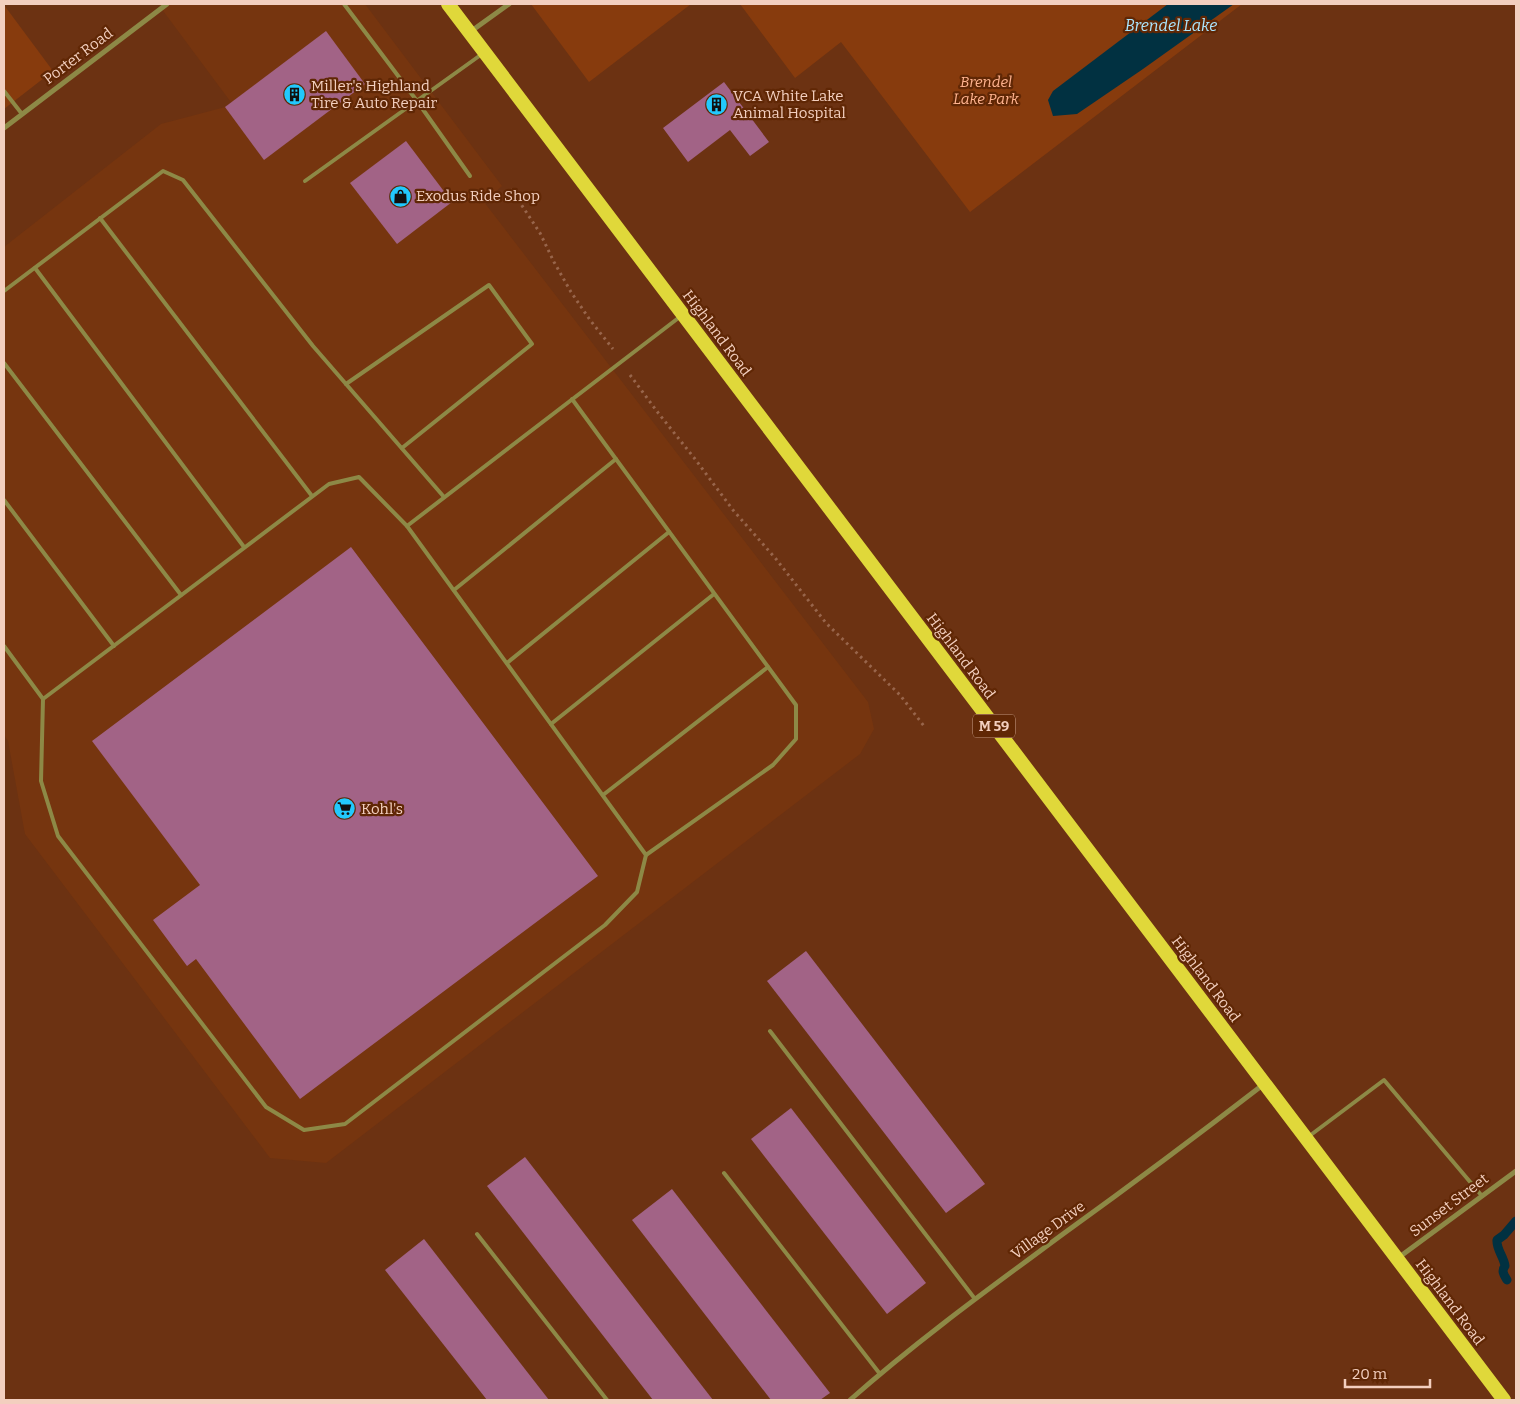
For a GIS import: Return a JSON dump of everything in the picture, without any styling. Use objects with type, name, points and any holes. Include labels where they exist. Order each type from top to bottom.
[{"type":"highway","name":"Highland Road","points":[[448,4],[1504,1400]]},
{"type":"street","name":"Porter Road","points":[[4,128],[167,4]]},
{"type":"street","points":[[469,33],[509,4]]},
{"type":"street","name":"Village Drive","points":[[850,1400],[975,1299],[1176,1152],[1264,1083]]},
{"type":"street","name":"Sunset Street","points":[[1397,1260],[1516,1171]]},
{"type":"lane","points":[[344,4],[417,101],[470,176]]},
{"type":"lane","points":[[305,181],[484,52]]},
{"type":"lane","points":[[4,91],[22,114]]},
{"type":"lane","points":[[4,291],[163,171],[183,180],[313,346],[444,497]]},
{"type":"lane","points":[[100,218],[312,496]]},
{"type":"lane","points":[[35,268],[244,547]]},
{"type":"lane","points":[[346,384],[489,285],[532,344],[402,448]]},
{"type":"lane","points":[[407,526],[683,314]]},
{"type":"lane","points":[[4,363],[181,595]]},
{"type":"lane","points":[[4,646],[43,699],[41,781],[58,836],[266,1107],[304,1130],[345,1124],[606,925],[637,892],[646,855],[773,764],[796,740],[796,706],[572,399]]},
{"type":"lane","points":[[454,590],[616,459]]},
{"type":"lane","points":[[43,699],[329,484],[359,477],[407,526],[646,855]]},
{"type":"lane","points":[[4,500],[6,507],[114,646]]},
{"type":"lane","points":[[507,663],[670,532]]},
{"type":"lane","points":[[552,724],[714,594]]},
{"type":"lane","points":[[603,795],[768,667]]},
{"type":"lane","points":[[770,1031],[975,1299]]},
{"type":"lane","points":[[1306,1139],[1384,1080],[1482,1196]]},
{"type":"lane","points":[[724,1173],[880,1374]]},
{"type":"lane","points":[[477,1234],[607,1400]]},
{"type":"path","points":[[511,189],[540,233],[571,292],[654,408],[733,510],[776,559],[826,623],[900,695],[924,726]]},
{"type":"shaded area","points":[[158,4],[365,4],[502,186],[484,202],[868,702],[874,729],[860,754],[326,1163],[270,1158],[25,834],[8,741],[4,735],[4,247],[161,124],[233,105]]},
{"type":"green space","points":[[531,4],[691,4],[589,82]]},
{"type":"green space","name":"Brendel Lake Park","points":[[740,4],[1242,4],[970,212],[841,42],[795,78]]},
{"type":"green space","points":[[4,5],[53,71],[4,109]]},
{"type":"water","name":"Brendel Lake","points":[[1168,4],[1234,4],[1077,114],[1053,116],[1048,100],[1053,91]]},
{"type":"building","name":"Miller's Highland Tire & Auto Repair","points":[[326,31],[365,84],[264,160],[225,107]]},
{"type":"building","name":"VCA White Lake Animal Hospital","points":[[724,82],[769,142],[750,156],[730,130],[688,162],[663,128]]},
{"type":"building","points":[[406,141],[452,202],[397,244],[350,183]]},
{"type":"building","name":"Kohl's","points":[[351,547],[598,876],[300,1099],[196,959],[187,966],[153,920],[200,885],[92,741]]},
{"type":"building","points":[[806,951],[985,1184],[946,1213],[767,981]]},
{"type":"building","points":[[791,1108],[926,1283],[887,1314],[751,1139]]},
{"type":"building","points":[[525,1157],[713,1400],[653,1400],[487,1186]]},
{"type":"building","points":[[672,1189],[830,1393],[820,1400],[771,1400],[632,1220]]},
{"type":"building","points":[[424,1239],[549,1400],[487,1400],[385,1270]]},
{"type":"waterway","points":[[1507,1280],[1503,1273],[1505,1266],[1497,1240],[1516,1221]]},
{"type":"place","name":"Miller's Highland Tire & Auto Repair","points":[[295,95]]},
{"type":"place","name":"VCA White Lake Animal Hospital","points":[[717,105]]},
{"type":"place","name":"Exodus Ride Shop","points":[[400,196]]},
{"type":"place","name":"Kohl's","points":[[345,809]]}]
